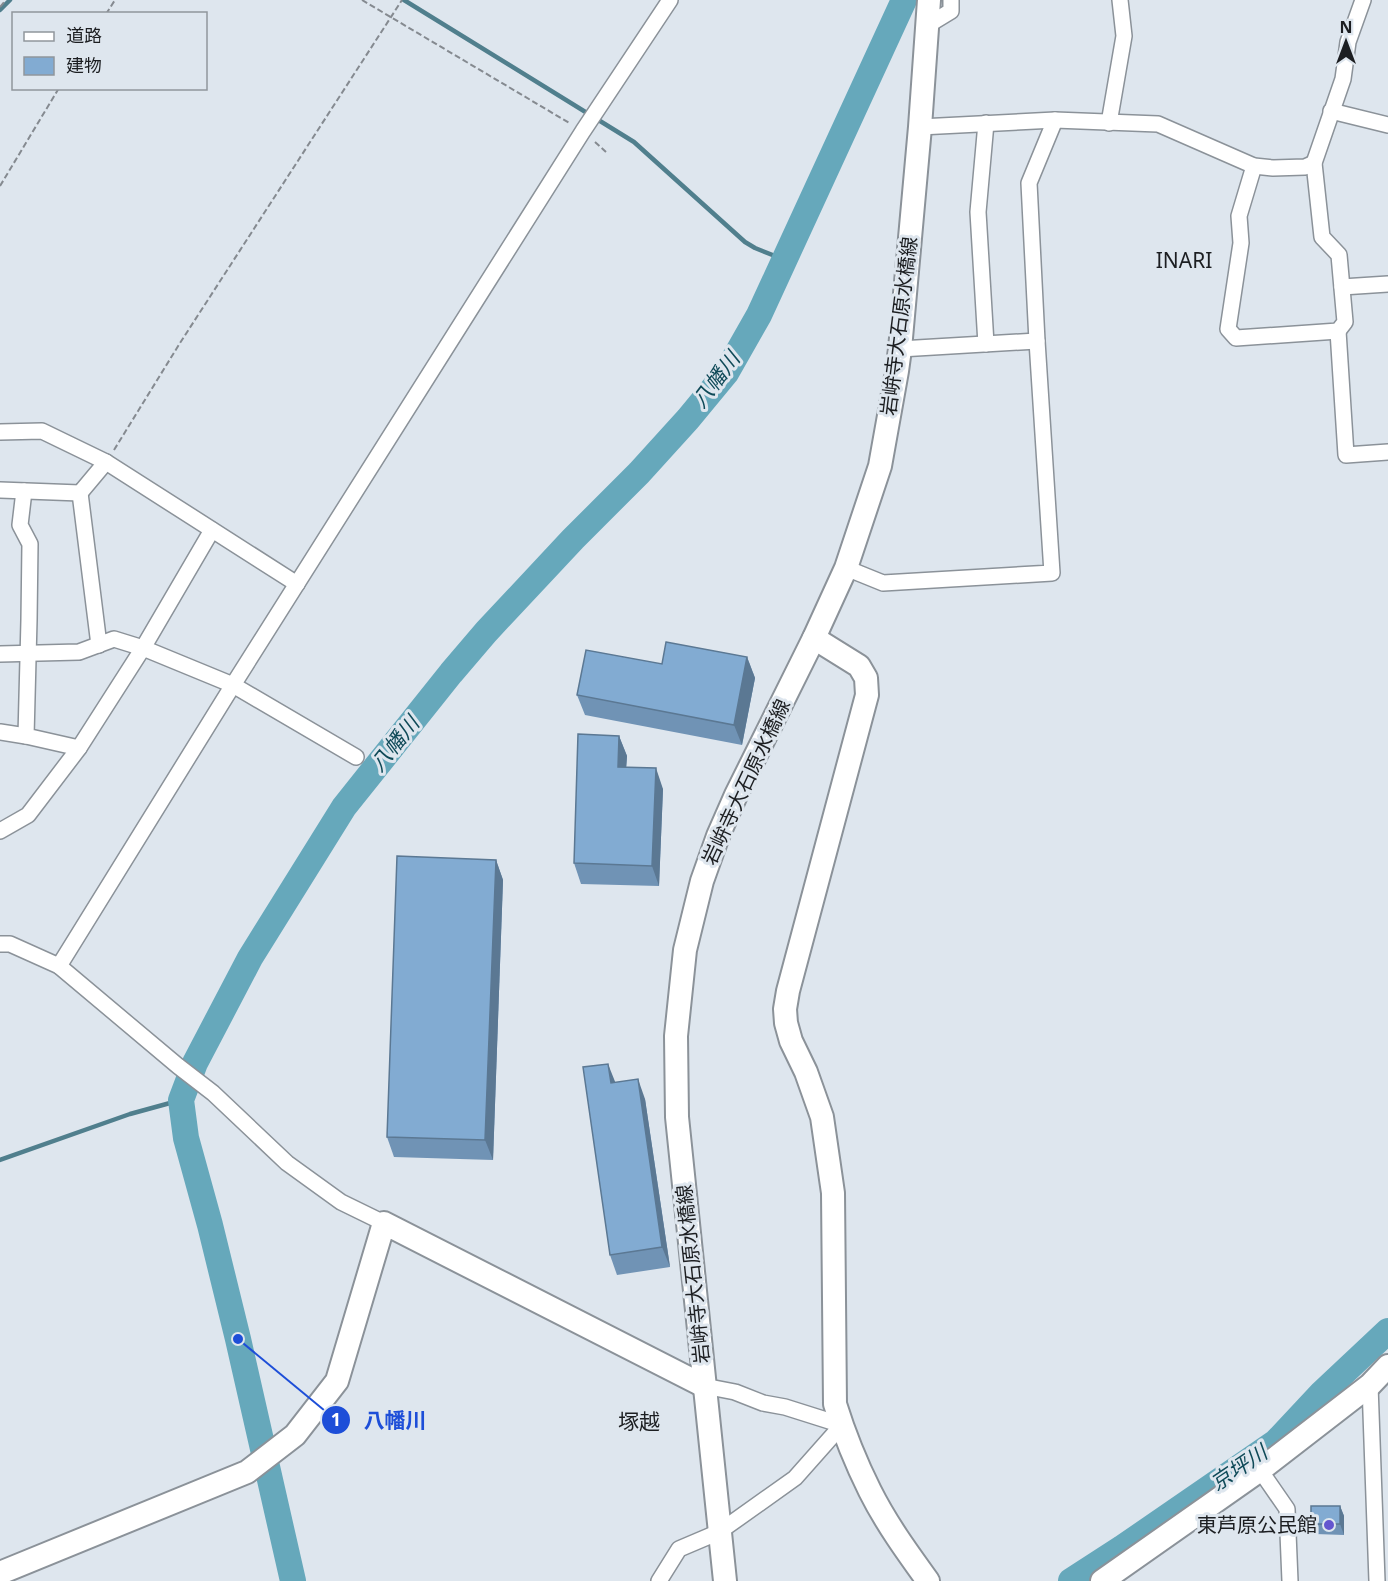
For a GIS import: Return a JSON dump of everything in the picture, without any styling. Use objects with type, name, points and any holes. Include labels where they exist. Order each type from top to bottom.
[{"type":"street","points":[[59,966],[233,685],[583,131],[670,0]]},
{"type":"street","points":[[929,11],[951,11],[951,0]]},
{"type":"street","points":[[1109,123],[1124,36],[1120,0]]},
{"type":"street","points":[[1363,0],[1348,42],[1343,79],[1314,163],[1322,237],[1339,255],[1345,322],[1338,331],[1346,455],[1388,452]]},
{"type":"street","name":"岩峅寺大石原水橋線","points":[[725,1581],[677,1117],[676,1036],[685,950],[702,881],[718,836],[846,568],[880,466],[900,349],[921,127],[929,11]]},
{"type":"street","points":[[1331,111],[1388,125]]},
{"type":"street","points":[[846,568],[884,583],[1052,573],[1029,183],[1055,120]]},
{"type":"street","points":[[921,127],[1055,120],[1158,124],[1254,166],[1305,167],[1314,163]]},
{"type":"street","points":[[986,123],[978,212],[986,344]]},
{"type":"street","points":[[1254,166],[1239,216],[1241,243],[1228,329],[1236,338],[1338,331]]},
{"type":"street","points":[[1342,287],[1388,284]]},
{"type":"street","points":[[900,349],[1037,341]]},
{"type":"street","points":[[0,432],[42,431],[106,462],[297,584]]},
{"type":"street","points":[[99,645],[80,493],[106,462]]},
{"type":"street","points":[[0,490],[80,493]]},
{"type":"street","points":[[24,491],[20,525],[30,544],[26,736]]},
{"type":"street","points":[[0,831],[28,814],[78,748],[143,648],[212,530]]},
{"type":"street","points":[[814,638],[859,666],[866,678],[867,694],[788,991],[785,1009],[786,1023],[822,1117],[833,1193],[835,1404],[869,1490],[901,1544],[928,1581]]},
{"type":"street","points":[[0,654],[79,652],[114,639],[143,648],[233,685],[356,757]]},
{"type":"street","points":[[0,732],[78,748]]},
{"type":"street","points":[[0,944],[10,944],[59,966],[213,1093],[287,1164],[340,1202],[704,1386],[735,1392],[764,1403],[785,1407],[842,1425]]},
{"type":"street","points":[[0,1573],[247,1472],[295,1435],[337,1381],[384,1223]]},
{"type":"street","points":[[1102,1581],[1260,1470],[1370,1385],[1388,1366]]},
{"type":"street","points":[[1370,1385],[1381,1478],[1377,1581]]},
{"type":"street","points":[[659,1581],[679,1549],[719,1532],[795,1478],[842,1425]]},
{"type":"street","points":[[1260,1470],[1287,1509],[1290,1581]]},
{"type":"path","points":[[0,7],[6,0]]},
{"type":"path","points":[[362,0],[583,131]]},
{"type":"path","points":[[106,462],[180,343],[402,0]]},
{"type":"path","points":[[0,186],[58,90]]},
{"type":"building","points":[[666,642],[747,657],[734,725],[577,695],[586,650],[662,664]]},
{"type":"building","points":[[578,734],[619,736],[618,767],[656,768],[652,866],[574,863]]},
{"type":"building","points":[[397,856],[496,860],[485,1140],[387,1137]]},
{"type":"building","points":[[608,1064],[611,1083],[638,1079],[662,1247],[610,1255],[583,1067]]},
{"type":"building","points":[[1311,1506],[1340,1506],[1340,1524],[1311,1524]]},
{"type":"waterway","points":[[0,10],[10,0]]},
{"type":"waterway","points":[[404,0],[634,142],[745,242],[785,260]]},
{"type":"waterway","name":"八幡川","points":[[293,1581],[238,1339],[186,1138],[181,1100],[195,1063],[250,958],[344,807],[486,632],[639,473],[726,373],[759,315],[904,0]]},
{"type":"waterway","points":[[0,1160],[130,1114],[181,1100]]},
{"type":"waterway","name":"京坪川","points":[[1071,1581],[1276,1442],[1322,1393],[1388,1331]]},
{"type":"place","name":"八幡川","points":[[238,1339]]},
{"type":"place","name":"東芦原公民館","points":[[1329,1525]]},
{"type":"district","name":"INARI","points":[[1184,261]]},
{"type":"district","name":"塚越","points":[[639,1422]]}]
